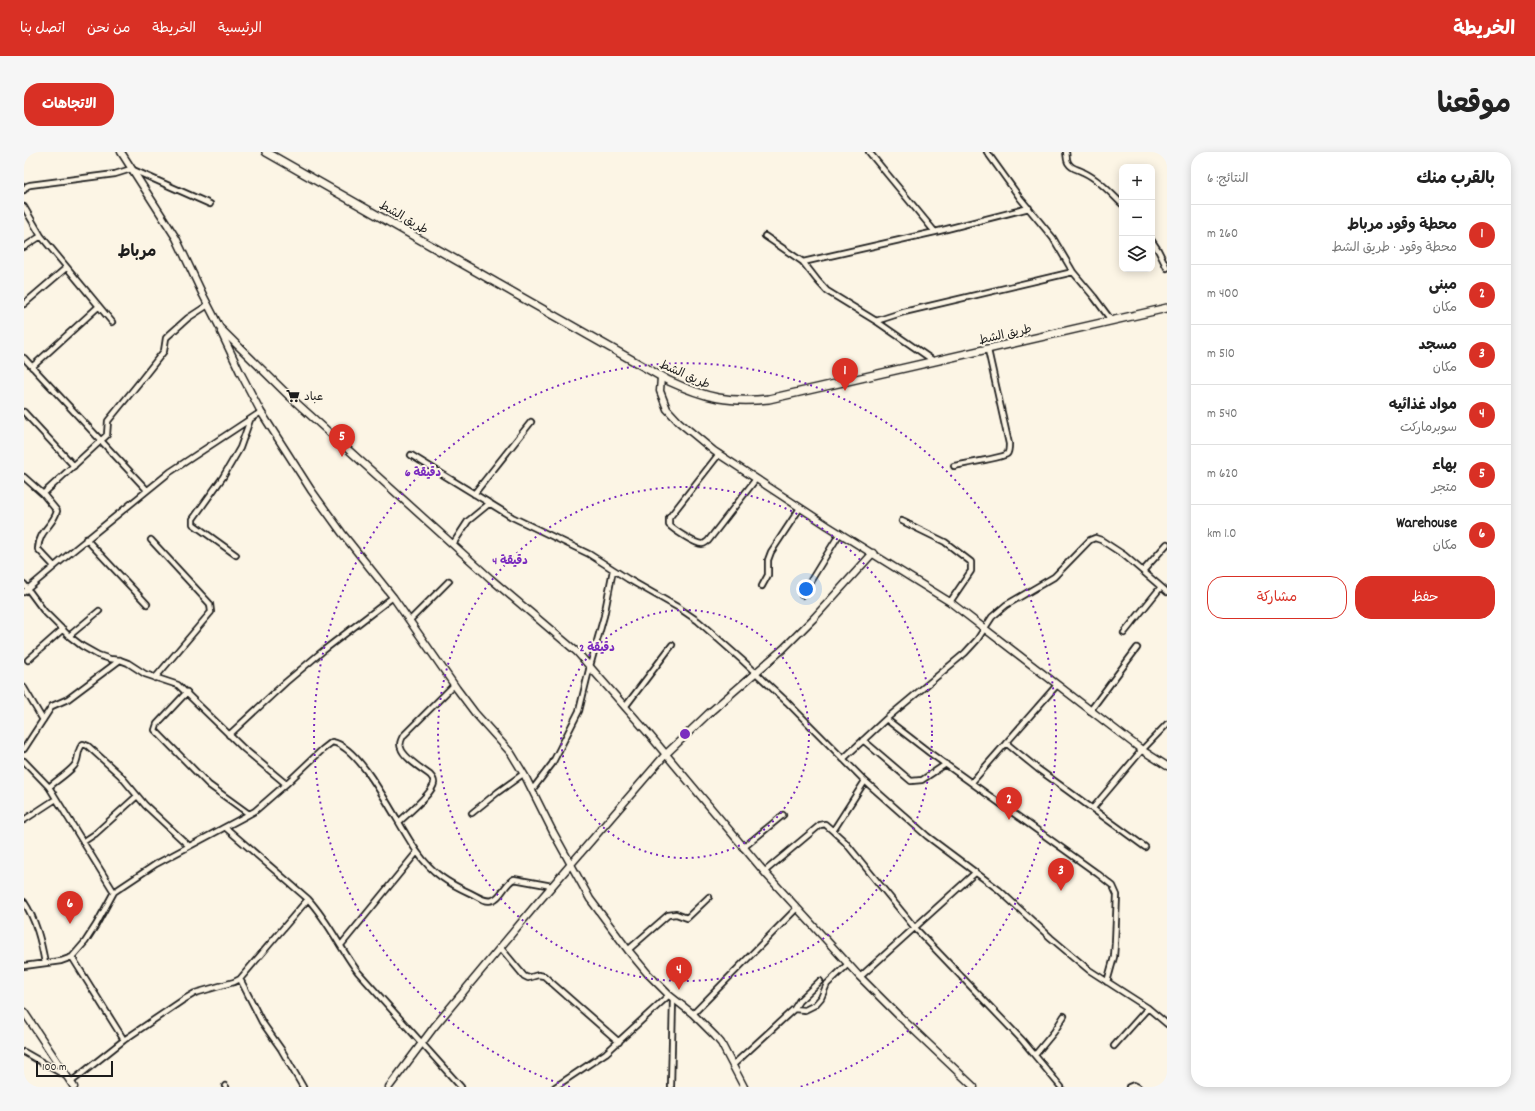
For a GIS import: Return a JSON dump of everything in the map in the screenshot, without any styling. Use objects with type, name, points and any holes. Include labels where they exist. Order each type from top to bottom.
[{"type":"main road","name":"طريق الشط","points":[[266,152],[661,377],[682,387],[707,396],[726,400],[756,401],[779,397],[1167,308]]},
{"type":"street","points":[[121,152],[176,238],[240,372],[261,412],[286,451],[342,533],[410,620],[454,685],[475,713],[511,753],[524,774],[570,864],[590,898],[628,950],[671,997],[693,1014],[721,1043],[744,1087]]},
{"type":"street","points":[[869,152],[935,232]]},
{"type":"street","points":[[987,152],[1028,208],[1053,238],[1073,272],[1111,320]]},
{"type":"street","points":[[1066,152],[1070,166],[1083,172],[1098,182],[1119,201]]},
{"type":"street","points":[[25,188],[115,174],[131,169],[210,204]]},
{"type":"street","points":[[24,207],[41,236],[98,307],[112,322]]},
{"type":"street","points":[[803,262],[935,232],[1028,208]]},
{"type":"street","points":[[24,247],[41,236]]},
{"type":"street","points":[[765,236],[803,262],[827,291],[876,321],[934,361]]},
{"type":"street","points":[[1155,246],[1167,268]]},
{"type":"street","points":[[24,304],[66,268]]},
{"type":"street","points":[[876,321],[911,311],[1073,272]]},
{"type":"street","points":[[44,494],[107,435],[108,420],[164,351],[166,338],[188,318],[208,305]]},
{"type":"street","points":[[32,367],[98,307]]},
{"type":"street","points":[[220,328],[289,396],[491,579],[562,638],[590,666],[764,872],[860,977],[974,1087]]},
{"type":"street","points":[[954,466],[999,456],[1008,452],[1009,444],[988,350]]},
{"type":"street","points":[[24,358],[147,490]]},
{"type":"street","points":[[661,377],[660,392],[667,409],[679,422],[719,454],[800,508],[950,602],[1142,750],[1167,766]]},
{"type":"street","points":[[24,412],[74,466]]},
{"type":"street","points":[[26,591],[86,539],[147,490],[193,456],[261,412]]},
{"type":"street","points":[[236,555],[194,524],[193,519],[223,477],[240,448],[250,420]]},
{"type":"street","points":[[474,494],[531,422]]},
{"type":"street","points":[[719,454],[673,513],[669,520],[669,526],[697,543],[705,543],[717,532],[739,500],[756,479]]},
{"type":"street","points":[[411,455],[528,525],[589,554],[613,570],[656,594],[698,622],[787,702],[864,781],[927,836],[999,890],[1088,970],[1148,1008],[1167,1024]]},
{"type":"street","points":[[24,477],[44,494],[57,511],[56,516],[38,540],[38,549],[54,566]]},
{"type":"street","points":[[453,544],[468,521],[490,503]]},
{"type":"street","points":[[762,586],[768,574],[768,560],[771,552],[800,508]]},
{"type":"street","points":[[902,521],[945,542],[971,562],[971,571],[950,602]]},
{"type":"street","points":[[802,595],[840,533]]},
{"type":"street","points":[[843,759],[886,719],[965,653],[977,640],[992,616],[999,610],[1054,578],[1092,539],[1095,538],[1101,540],[1124,556],[1167,592]]},
{"type":"street","points":[[86,539],[148,604]]},
{"type":"street","points":[[151,540],[212,608],[211,612],[155,678]]},
{"type":"street","points":[[1143,571],[1167,544]]},
{"type":"street","points":[[389,1087],[422,1043],[500,947],[665,755],[709,713],[783,649],[813,619],[873,553]]},
{"type":"street","points":[[532,790],[552,764],[581,704],[604,616],[613,570]]},
{"type":"street","points":[[410,620],[449,581]]},
{"type":"street","points":[[24,584],[26,591],[44,611],[69,636],[82,646],[98,655],[110,659],[120,660],[144,674],[178,685],[187,692],[229,735],[286,784]]},
{"type":"street","points":[[1124,633],[1161,588]]},
{"type":"street","points":[[229,735],[286,682],[324,650],[393,597]]},
{"type":"street","points":[[69,636],[99,610]]},
{"type":"street","points":[[28,660],[63,629]]},
{"type":"street","points":[[625,707],[672,645]]},
{"type":"street","points":[[1090,710],[1137,648]]},
{"type":"street","points":[[24,749],[52,706],[68,699],[120,660]]},
{"type":"street","points":[[399,822],[430,792],[434,784],[433,778],[430,775],[405,755],[401,748],[400,741],[402,736],[454,685]]},
{"type":"street","points":[[972,782],[1057,685]]},
{"type":"street","points":[[24,688],[43,720]]},
{"type":"street","points":[[187,692],[157,724],[156,730],[209,785],[249,814]]},
{"type":"street","points":[[886,719],[1098,874],[1114,889],[1117,895],[1115,944],[1114,957],[1107,982]]},
{"type":"street","points":[[1093,808],[1142,750],[1167,724]]},
{"type":"street","points":[[863,740],[911,781],[922,780],[946,764]]},
{"type":"street","points":[[24,966],[72,957],[85,942],[96,925],[114,892],[156,864],[226,828],[249,814],[286,784],[332,742],[339,743],[359,762],[379,787],[417,852],[436,874],[449,884],[485,900],[491,901],[496,899],[510,881],[514,879],[552,886]]},
{"type":"street","points":[[1006,743],[1038,769],[1145,847]]},
{"type":"street","points":[[49,787],[74,766],[80,747],[83,744],[88,746],[120,775],[137,796],[189,846]]},
{"type":"street","points":[[24,761],[49,787],[114,892]]},
{"type":"street","points":[[472,813],[498,792],[524,774]]},
{"type":"street","points":[[833,831],[864,781]]},
{"type":"street","points":[[83,842],[95,834],[137,796]]},
{"type":"street","points":[[24,820],[56,798]]},
{"type":"street","points":[[743,848],[783,815]]},
{"type":"street","points":[[764,872],[820,825],[825,824],[833,831],[915,928],[1018,1035],[1061,1087]]},
{"type":"street","points":[[226,828],[308,899],[329,925],[358,972],[461,1087]]},
{"type":"street","points":[[341,945],[417,852]]},
{"type":"street","points":[[860,977],[975,873]]},
{"type":"street","points":[[628,950],[668,915],[676,914],[687,918],[709,897]]},
{"type":"street","points":[[24,1012],[73,1085],[124,1040],[195,993],[234,982],[240,978],[308,899]]},
{"type":"street","points":[[24,902],[32,914],[40,936],[46,963]]},
{"type":"street","points":[[693,1014],[797,908]]},
{"type":"street","points":[[500,947],[524,976],[528,978],[538,975],[544,976],[619,1042]]},
{"type":"street","points":[[72,957],[124,1040]]},
{"type":"street","points":[[794,1009],[805,1010],[815,1005],[821,998],[827,984],[848,964]]},
{"type":"street","points":[[240,978],[262,1022],[281,1049],[303,1087]]},
{"type":"street","points":[[732,1065],[794,1009],[820,981]]},
{"type":"street","points":[[555,1087],[606,1053],[671,997]]},
{"type":"street","points":[[671,997],[671,1087]]},
{"type":"street","points":[[1114,1046],[1148,1008]]},
{"type":"street","points":[[1035,1055],[1054,1032],[1064,1016]]},
{"type":"street","points":[[24,1052],[67,1076]]},
{"type":"street","points":[[1129,1087],[1134,1085],[1138,1087]]},
{"type":"place","name":"محطة وقود مرباط","points":[[845,391]]},
{"type":"place","name":"عباد","points":[[293,396]]},
{"type":"place","name":"بهاء","points":[[342,457]]},
{"type":"place","name":"مبنى","points":[[1009,820]]},
{"type":"place","name":"مسجد","points":[[1061,891]]},
{"type":"place","name":"Warehouse","points":[[70,924]]},
{"type":"place","name":"مواد غذائيه","points":[[679,990]]},
{"type":"district","name":"مرباط","points":[[137,250]]}]
